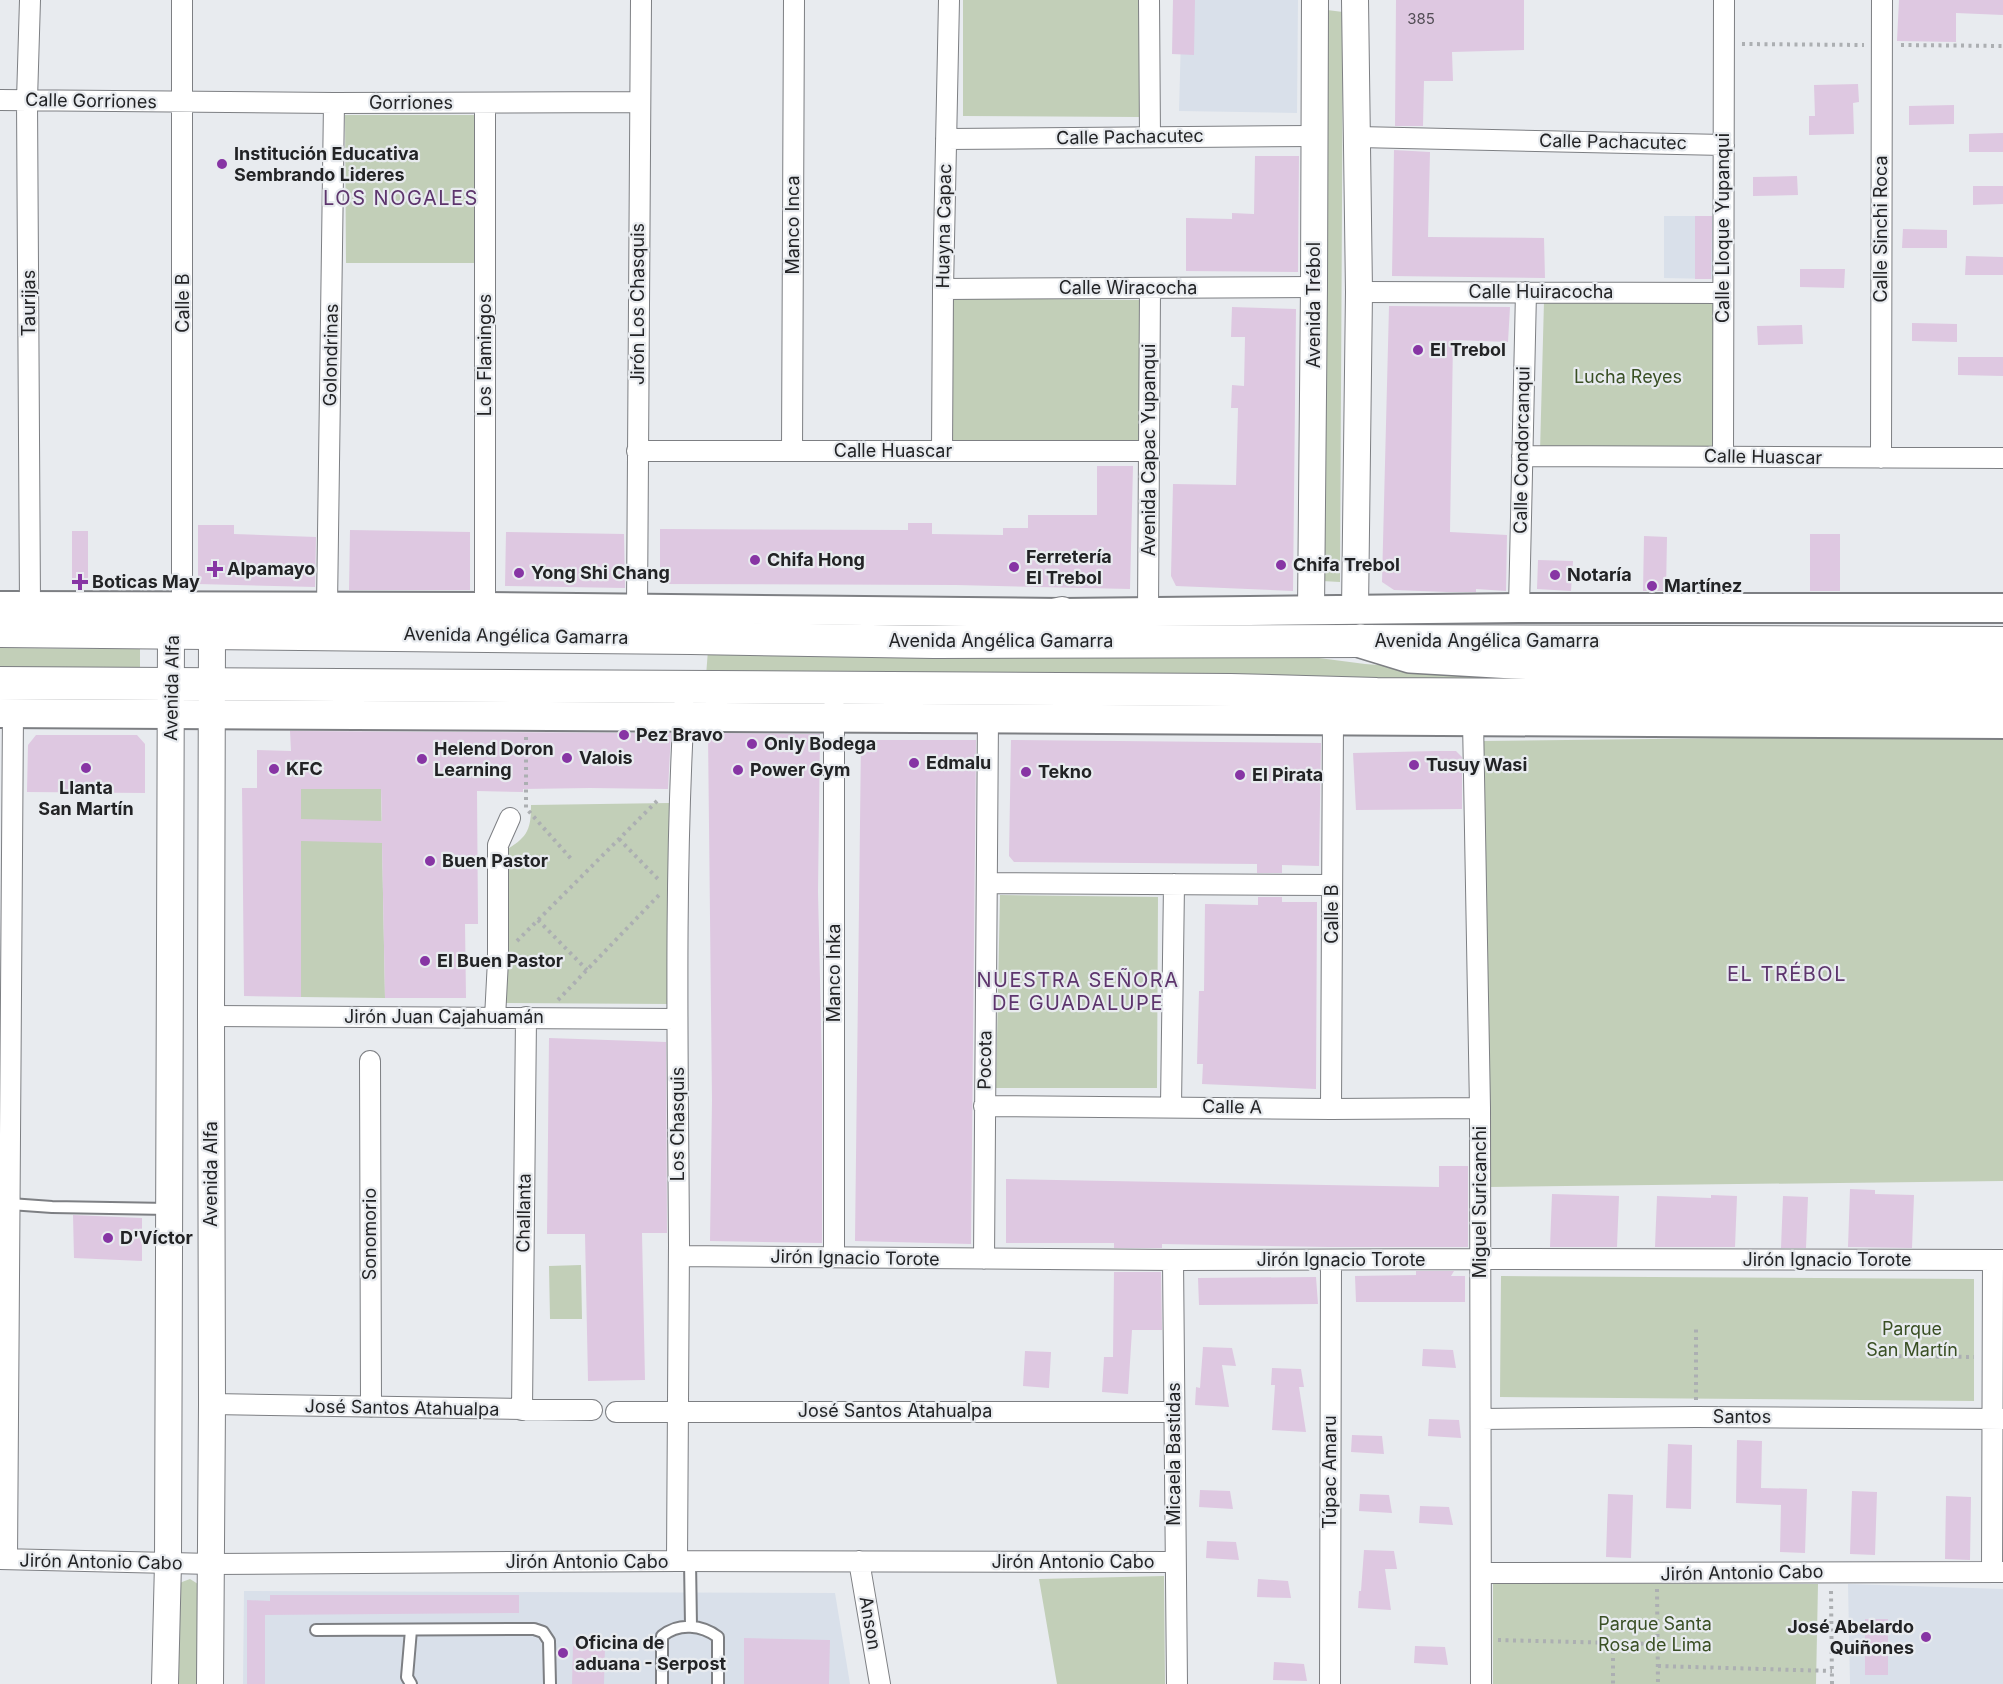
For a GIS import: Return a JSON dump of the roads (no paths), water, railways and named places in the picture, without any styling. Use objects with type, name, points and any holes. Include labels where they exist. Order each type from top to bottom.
[{"type":"highway","points":[[1358,626],[1410,656],[1718,669],[2003,674]]},
{"type":"main road","name":"Avenida Angélica Gamarra","points":[[0,606],[30,606],[177,619],[212,632],[934,642],[1358,626],[2003,643]]},
{"type":"main road","name":"Avenida Angélica Gamarra","points":[[0,631],[327,606],[1062,613],[1311,611],[1358,626],[1519,608],[2003,608]]},
{"type":"main road","points":[[934,642],[1062,613]]},
{"type":"main road","points":[[685,702],[681,661],[684,648],[691,638]]},
{"type":"main road","points":[[0,683],[170,699]]},
{"type":"main road","points":[[7,713],[170,699],[835,702],[1232,690],[1377,694],[2003,696]]},
{"type":"main road","points":[[1333,720],[1377,694]]},
{"type":"main road","points":[[213,699],[527,715],[685,702]]},
{"type":"main road","points":[[835,702],[988,717],[2003,724]]},
{"type":"street","name":"Taurijas","points":[[30,0],[27,100],[30,606]]},
{"type":"street","name":"Calle B","points":[[177,619],[183,102],[182,0]]},
{"type":"street","name":"Jirón Los Chasquis","points":[[637,609],[641,0]]},
{"type":"street","name":"Manco Inca","points":[[792,451],[794,0]]},
{"type":"street","name":"Huayna Capac","points":[[942,451],[949,0]]},
{"type":"street","points":[[1149,0],[1150,137]]},
{"type":"street","name":"Avenida Trébol","points":[[1311,611],[1315,0]]},
{"type":"street","points":[[1355,0],[1359,292],[1358,626]]},
{"type":"street","name":"Calle Lloque Yupanqui","points":[[1723,456],[1724,0]]},
{"type":"street","name":"Calle Sinchi Roca","points":[[1881,458],[1882,0]]},
{"type":"street","name":"Calle Gorriones","points":[[0,100],[183,102]]},
{"type":"street","name":"Gorriones","points":[[183,102],[640,102]]},
{"type":"street","name":"Golondrinas","points":[[327,606],[334,103]]},
{"type":"street","name":"Los Flamingos","points":[[484,103],[485,607]]},
{"type":"street","name":"Calle Pachacutec","points":[[946,139],[1314,135]]},
{"type":"street","name":"Calle Pachacutec","points":[[1358,136],[1724,145]]},
{"type":"street","name":"Calle Wiracocha","points":[[943,289],[1314,287]]},
{"type":"street","name":"Avenida Capac Yupanqui","points":[[1148,612],[1150,288]]},
{"type":"street","name":"Calle Huiracocha","points":[[1359,292],[1723,293]]},
{"type":"street","name":"Calle Condorcanqui","points":[[1519,608],[1526,292]]},
{"type":"street","name":"Calle Huascar","points":[[637,451],[1148,451]]},
{"type":"street","name":"Calle Huascar","points":[[1522,456],[2003,459]]},
{"type":"street","name":"Avenida Alfa","points":[[165,1684],[168,1563],[170,699],[177,619]]},
{"type":"street","name":"Avenida Alfa","points":[[210,1684],[212,632]]},
{"type":"street","name":"Los Chasquis","points":[[683,1561],[677,1411],[679,1256],[677,1019],[680,800],[685,702]]},
{"type":"street","name":"Manco Inka","points":[[834,1257],[835,702]]},
{"type":"street","points":[[4,1559],[4,1404],[10,1204],[6,1018],[7,713]]},
{"type":"street","name":"Pocota","points":[[984,1259],[988,717]]},
{"type":"street","name":"Calle B","points":[[1331,1108],[1333,720]]},
{"type":"street","name":"Miguel Suricanchi","points":[[1473,720],[1480,1108],[1482,1684]]},
{"type":"street","points":[[495,1018],[498,960],[498,844],[510,818]]},
{"type":"street","points":[[987,883],[1332,885]]},
{"type":"street","points":[[1171,1106],[1174,884]]},
{"type":"street","name":"Jirón Juan Cajahuamán","points":[[211,1016],[677,1019]]},
{"type":"street","name":"Challanta","points":[[522,1410],[533,1017]]},
{"type":"street","name":"Sonomorio","points":[[370,1061],[371,1407]]},
{"type":"street","name":"Calle A","points":[[984,1106],[1480,1108]]},
{"type":"street","name":"Jirón Ignacio Torote","points":[[679,1256],[1173,1260],[1998,1260]]},
{"type":"street","name":"Micaela Bastidas","points":[[1173,1260],[1174,1562],[1177,1684]]},
{"type":"street","name":"Túpac Amaru","points":[[1330,1684],[1331,1260]]},
{"type":"street","points":[[1998,1260],[1993,1357],[1998,1419],[1998,1572]]},
{"type":"street","name":"José Santos Atahualpa","points":[[212,1404],[592,1410]]},
{"type":"street","name":"José Santos Atahualpa","points":[[616,1412],[1174,1412]]},
{"type":"street","name":"Santos","points":[[1481,1419],[1696,1417],[1998,1419]]},
{"type":"street","name":"Jirón Antonio Cabo","points":[[4,1559],[212,1564],[683,1561],[1174,1562]]},
{"type":"street","name":"Anson","points":[[859,1561],[880,1684]]},
{"type":"street","name":"Jirón Antonio Cabo","points":[[1481,1573],[1998,1572]]},
{"type":"lane","points":[[10,1204],[52,1208],[169,1209]]},
{"type":"lane","points":[[683,1561],[691,1626]]},
{"type":"lane","points":[[662,1684],[662,1636],[668,1631],[691,1626],[710,1631],[718,1637],[718,1684]]},
{"type":"lane","points":[[316,1630],[534,1629],[543,1632],[549,1641],[550,1684]]},
{"type":"lane","points":[[411,1630],[407,1677],[411,1684]]},
{"type":"place","name":"Institución Educativa Sembrando Lideres","points":[[222,164]]},
{"type":"place","name":"El Trebol","points":[[1418,350]]},
{"type":"place","name":"Chifa Hong","points":[[755,560]]},
{"type":"place","name":"Chifa Trebol","points":[[1281,565]]},
{"type":"place","name":"Ferretería El Trebol","points":[[1014,567]]},
{"type":"place","name":"Alpamayo","points":[[215,569]]},
{"type":"place","name":"Yong Shi Chang","points":[[519,573]]},
{"type":"place","name":"Notaría","points":[[1555,575]]},
{"type":"place","name":"Boticas May","points":[[80,582]]},
{"type":"place","name":"Martínez","points":[[1652,586]]},
{"type":"place","name":"Pez Bravo","points":[[624,735]]},
{"type":"place","name":"Only Bodega","points":[[752,744]]},
{"type":"place","name":"Valois","points":[[567,758]]},
{"type":"place","name":"Helend Doron Learning","points":[[422,759]]},
{"type":"place","name":"Edmalu","points":[[914,763]]},
{"type":"place","name":"Tusuy Wasi","points":[[1414,765]]},
{"type":"place","name":"Llanta San Martín","points":[[86,768]]},
{"type":"place","name":"KFC","points":[[274,769]]},
{"type":"place","name":"Power Gym","points":[[738,770]]},
{"type":"place","name":"Tekno","points":[[1026,772]]},
{"type":"place","name":"El Pirata","points":[[1240,775]]},
{"type":"place","name":"Buen Pastor","points":[[430,861]]},
{"type":"place","name":"El Buen Pastor","points":[[425,961]]},
{"type":"place","name":"D'Víctor","points":[[108,1238]]},
{"type":"place","name":"José Abelardo Quiñones","points":[[1926,1637]]},
{"type":"place","name":"Oficina de aduana - Serpost","points":[[563,1653]]},
{"type":"district","name":"LOS NOGALES","points":[[401,198]]},
{"type":"district","name":"EL TRÉBOL","points":[[1787,974]]},
{"type":"district","name":"NUESTRA SEÑORA DE GUADALUPE","points":[[1078,992]]},
{"type":"park label","name":"Lucha Reyes","points":[[1628,377]]},
{"type":"park label","name":"Parque San Martín","points":[[1912,1339]]},
{"type":"park label","name":"Parque Santa Rosa de Lima","points":[[1655,1634]]}]
